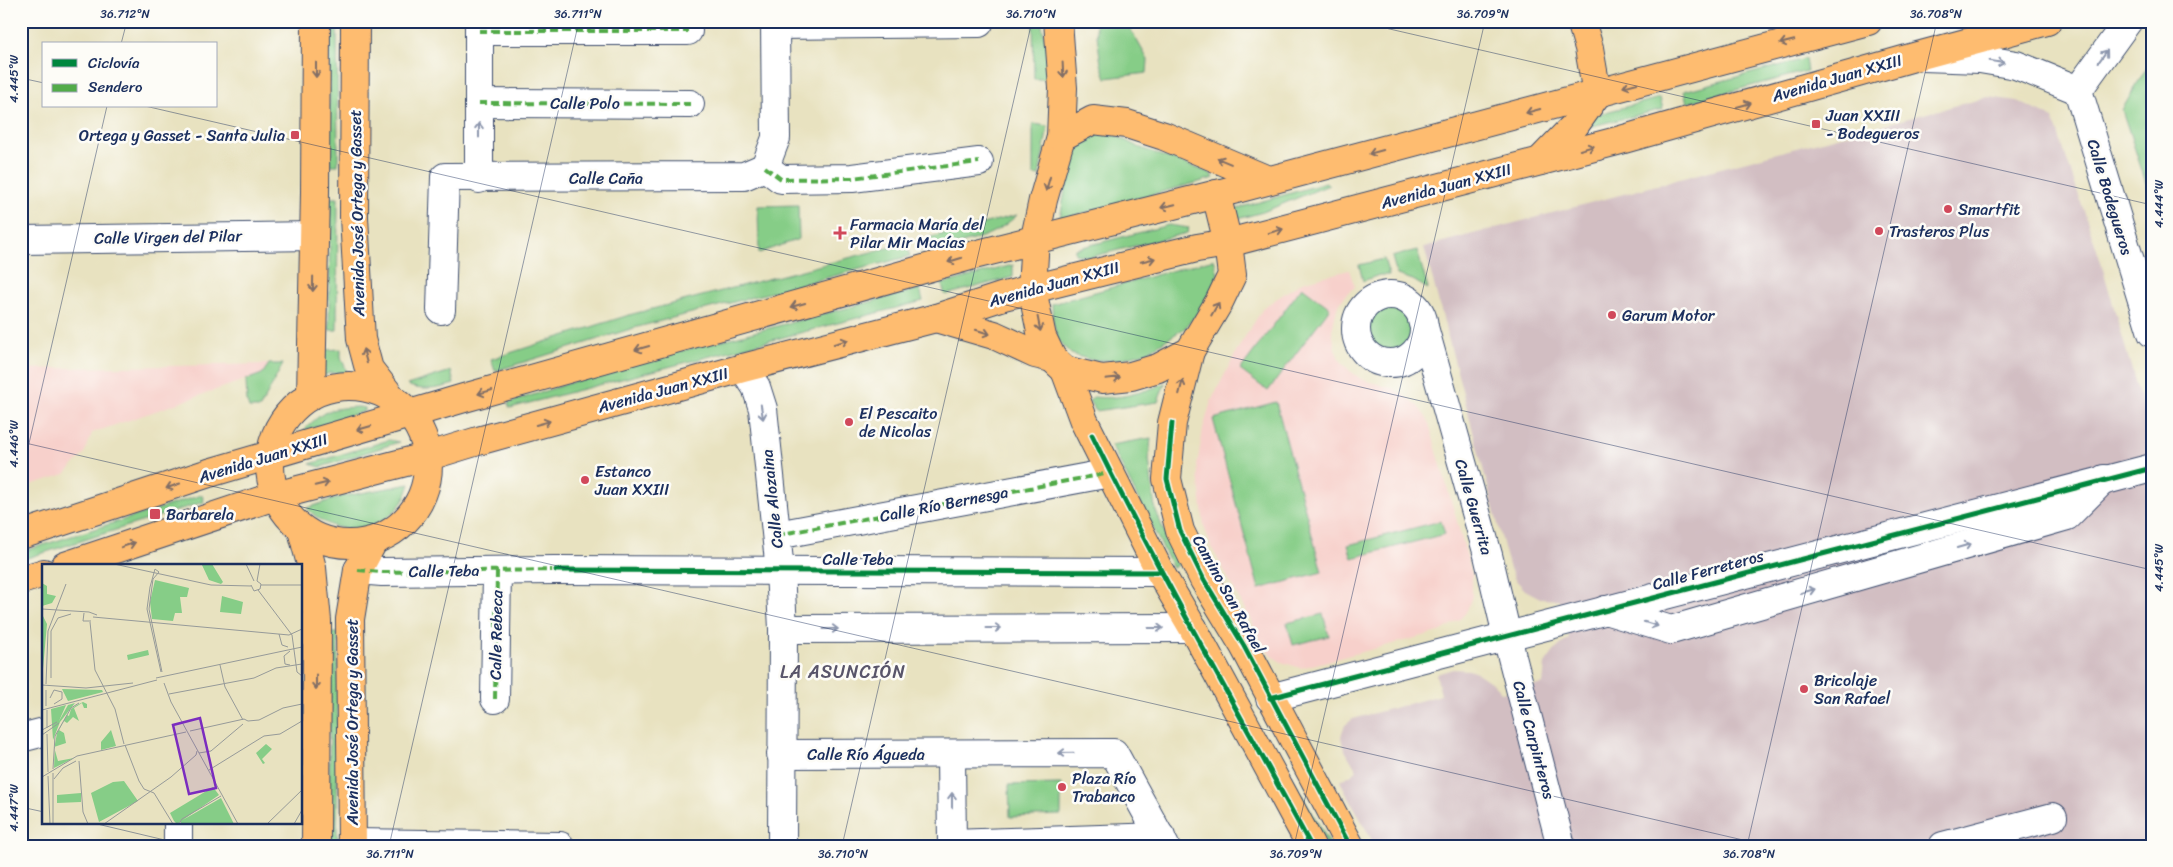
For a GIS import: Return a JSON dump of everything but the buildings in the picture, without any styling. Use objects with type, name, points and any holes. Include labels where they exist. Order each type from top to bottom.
[{"type":"main road","points":[[311,395],[316,21]]},
{"type":"main road","name":"Avenida José Ortega y Gasset","points":[[354,21],[354,217],[361,339],[369,369],[422,434],[429,456]]},
{"type":"main road","points":[[1058,21],[1063,88],[1061,137],[1043,200],[1036,238],[1032,289],[1042,337],[1058,364],[1084,421],[1160,572],[1193,628],[1311,846]]},
{"type":"main road","points":[[1540,161],[1574,125],[1597,94],[1589,48],[1581,21]]},
{"type":"main road","name":"Avenida Juan XXIII","points":[[21,536],[209,474],[270,456],[401,406],[1036,238],[1216,194],[1868,21]]},
{"type":"main road","name":"Avenida Juan XXIII","points":[[71,564],[275,496],[429,456],[743,368],[936,318],[1032,289],[1197,248],[1228,243],[1540,161],[1914,56],[2047,21]]},
{"type":"main road","points":[[1061,137],[1092,120],[1127,124],[1164,136],[1268,180]]},
{"type":"main road","points":[[936,318],[994,335],[1058,364],[1102,379],[1131,376],[1158,368],[1190,351],[1219,302],[1232,275],[1228,243],[1216,194]]},
{"type":"main road","name":"Camino San Rafael","points":[[1190,351],[1172,423],[1167,479],[1180,531],[1204,580],[1244,646],[1350,846]]},
{"type":"main road","points":[[401,406],[372,389],[351,385],[330,388],[311,395],[291,411],[277,432],[270,456],[270,476],[275,496],[286,515],[302,530],[318,539],[336,545],[354,546],[373,542],[404,524],[424,493],[429,456]]},
{"type":"main road","points":[[302,530],[312,568],[317,621],[309,647],[309,744],[316,846]]},
{"type":"main road","name":"Avenida José Ortega y Gasset","points":[[353,844],[350,619],[358,570],[373,542]]},
{"type":"main road","points":[[21,580],[42,574]]},
{"type":"street","points":[[1914,56],[1980,59],[2016,66],[2078,90],[2128,21]]},
{"type":"street","points":[[979,23],[776,23],[776,138],[765,167],[782,179],[852,178],[979,162]]},
{"type":"street","points":[[479,179],[479,26],[688,31]]},
{"type":"street","name":"Calle Bodegueros","points":[[2078,90],[2152,333]]},
{"type":"street","name":"Calle Polo","points":[[479,103],[690,104]]},
{"type":"street","name":"Calle Caña","points":[[441,310],[445,177],[479,179],[744,176],[765,167]]},
{"type":"street","name":"Calle Virgen del Pilar","points":[[21,240],[314,236]]},
{"type":"street","points":[[1399,362],[1409,357],[1418,349],[1422,338],[1422,320],[1417,309],[1410,302],[1398,297],[1382,296],[1371,300],[1360,313],[1356,325],[1357,339],[1366,354],[1381,362],[1399,362],[1438,381]]},
{"type":"street","name":"Calle Guerrita","points":[[1422,320],[1488,555],[1507,635]]},
{"type":"street","name":"Calle Alozaina","points":[[743,368],[756,387],[763,409],[780,571],[783,629],[782,846]]},
{"type":"street","name":"Calle Ferreteros","points":[[1270,698],[2152,468]]},
{"type":"street","name":"Calle Río Bernesga","points":[[777,535],[1110,473]]},
{"type":"street","points":[[1605,610],[1671,630],[2067,516],[2105,479]]},
{"type":"street","name":"Calle Teba","points":[[358,570],[382,572],[556,570],[1160,572]]},
{"type":"street","name":"Calle Rebeca","points":[[495,699],[497,571]]},
{"type":"street","points":[[783,629],[1193,628]]},
{"type":"street","name":"Calle Carpinteros","points":[[1507,635],[1562,846]]},
{"type":"street","points":[[21,738],[42,733]]},
{"type":"street","points":[[1114,753],[1163,841],[952,845],[952,755],[1114,753]]},
{"type":"street","name":"Calle Río Águeda","points":[[782,754],[952,755]]},
{"type":"street","points":[[1943,846],[2052,817]]},
{"type":"street","points":[[178,824],[178,846]]},
{"type":"street","points":[[353,844],[560,846]]},
{"type":"shaded area","points":[[1988,97],[2017,101],[2053,118],[2100,259],[2139,395],[2152,433],[2152,846],[1375,846],[1340,781],[1357,771],[1343,747],[1341,736],[1345,725],[1353,719],[1441,695],[1436,674],[1453,669],[1469,670],[1479,674],[1498,687],[1501,693],[1543,684],[1545,664],[1555,650],[1569,638],[1559,600],[1542,599],[1525,590],[1514,578],[1509,566],[1424,247]]},
{"type":"shaded area","points":[[1349,270],[1355,287],[1346,294],[1337,308],[1332,330],[1335,349],[1339,359],[1350,371],[1361,379],[1394,389],[1417,405],[1428,420],[1472,574],[1472,596],[1467,611],[1461,618],[1442,631],[1301,668],[1281,662],[1266,649],[1211,546],[1204,526],[1197,465],[1203,429],[1211,401],[1241,343],[1264,307],[1302,282]]},
{"type":"shaded area","points":[[269,364],[262,374],[92,433],[84,454],[65,474],[21,488],[21,369]]},
{"type":"green space","points":[[329,21],[337,21],[338,165],[330,165]]},
{"type":"green space","points":[[1033,21],[1041,21],[1049,59],[1050,79],[1034,79]]},
{"type":"green space","points":[[1095,21],[1126,21],[1148,60],[1147,73],[1106,78],[1101,64]]},
{"type":"green space","points":[[2152,58],[2152,201],[2122,110]]},
{"type":"green space","points":[[1805,59],[1807,71],[1687,103],[1684,91]]},
{"type":"green space","points":[[1660,98],[1663,109],[1584,128],[1594,115]]},
{"type":"green space","points":[[1033,124],[1048,126],[1039,176],[1033,175]]},
{"type":"green space","points":[[1101,134],[1115,135],[1138,147],[1210,173],[1214,178],[1060,219],[1067,179],[1076,149],[1084,140]]},
{"type":"green space","points":[[1326,183],[1329,185],[1263,212],[1237,219],[1228,211]]},
{"type":"green space","points":[[330,198],[338,198],[337,330],[329,330]]},
{"type":"green space","points":[[798,205],[799,239],[759,253],[758,206]]},
{"type":"green space","points":[[1017,215],[988,235],[967,242],[932,250],[928,238]]},
{"type":"green space","points":[[1169,225],[1189,228],[1187,233],[1090,257],[1075,254],[1075,249]]},
{"type":"green space","points":[[906,243],[910,256],[634,328],[495,371],[491,359],[629,315]]},
{"type":"green space","points":[[1417,250],[1428,289],[1413,280],[1397,275],[1392,257]]},
{"type":"green space","points":[[1214,259],[1218,274],[1209,300],[1185,328],[1147,352],[1116,360],[1091,360],[1071,354],[1058,340],[1053,322],[1052,304]]},
{"type":"green space","points":[[1384,259],[1389,275],[1379,275],[1363,281],[1359,265]]},
{"type":"green space","points":[[1013,265],[1013,277],[945,295],[942,284]]},
{"type":"green space","points":[[1302,287],[1330,308],[1268,391],[1240,370]]},
{"type":"green space","points":[[920,289],[923,301],[510,408],[508,403],[619,367]]},
{"type":"green space","points":[[1388,307],[1401,311],[1407,317],[1411,330],[1407,343],[1401,349],[1388,353],[1375,349],[1369,343],[1365,330],[1369,317],[1375,311]]},
{"type":"green space","points":[[341,349],[341,357],[347,372],[329,373],[320,378],[325,350]]},
{"type":"green space","points":[[269,364],[283,364],[260,408],[249,408],[246,380],[262,374]]},
{"type":"green space","points":[[451,371],[454,384],[430,389],[407,385]]},
{"type":"green space","points":[[1165,383],[1158,402],[1096,411],[1089,401],[1093,397],[1130,395]]},
{"type":"green space","points":[[1276,402],[1322,572],[1259,589],[1213,419]]},
{"type":"green space","points":[[365,408],[365,411],[303,431],[322,414],[334,409]]},
{"type":"green space","points":[[1151,438],[1149,459],[1155,509],[1178,565],[1173,568],[1111,445]]},
{"type":"green space","points":[[389,440],[399,442],[321,467],[310,464]]},
{"type":"green space","points":[[410,484],[403,501],[393,512],[382,521],[369,526],[356,529],[330,525],[318,518],[307,508],[340,497]]},
{"type":"green space","points":[[202,495],[204,502],[21,560],[21,552]]},
{"type":"green space","points":[[1441,521],[1445,534],[1352,558],[1348,545]]},
{"type":"green space","points":[[1323,614],[1329,636],[1293,645],[1287,623]]},
{"type":"green space","points":[[330,633],[338,633],[337,846],[329,846]]},
{"type":"green space","points":[[1291,775],[1331,846],[1327,846],[1288,777]]},
{"type":"green space","points":[[1061,784],[1061,815],[1010,817],[1009,785]]},
{"type":"marked path","points":[[775,25],[979,23]]},
{"type":"marked path","points":[[479,31],[688,31]]},
{"type":"marked path","points":[[479,103],[690,104]]},
{"type":"marked path","points":[[765,167],[781,179],[852,178],[979,162]]},
{"type":"marked path","points":[[777,535],[1110,473]]},
{"type":"marked path","points":[[358,570],[382,572],[560,570]]},
{"type":"marked path","points":[[495,699],[497,571]]},
{"type":"marked path","points":[[353,843],[560,846]]},
{"type":"cycle path","points":[[1172,423],[1167,479],[1180,531],[1204,580],[1244,646],[1350,846]]},
{"type":"cycle path","points":[[1092,435],[1172,590],[1311,846]]},
{"type":"cycle path","points":[[1270,698],[2152,468]]},
{"type":"cycle path","points":[[556,570],[1160,572]]},
{"type":"place","name":"Juan XXIII - Bodegueros","points":[[1816,124]]},
{"type":"place","name":"Ortega y Gasset - Santa Julia","points":[[295,135]]},
{"type":"place","name":"Smartfit","points":[[1948,209]]},
{"type":"place","name":"Trasteros Plus","points":[[1879,231]]},
{"type":"place","name":"Farmacia María del Pilar Mir Macías","points":[[840,233]]},
{"type":"place","name":"Garum Motor","points":[[1612,315]]},
{"type":"place","name":"El Pescaito de Nicolas","points":[[849,422]]},
{"type":"place","name":"Estanco Juan XXIII","points":[[585,480]]},
{"type":"place","name":"Barbarela","points":[[155,514]]},
{"type":"place","name":"Bricolaje San Rafael","points":[[1804,689]]},
{"type":"place","name":"Plaza Río Trabanco","points":[[1062,787]]},
{"type":"district","name":"LA ASUNCIÓN","points":[[843,672]]}]
